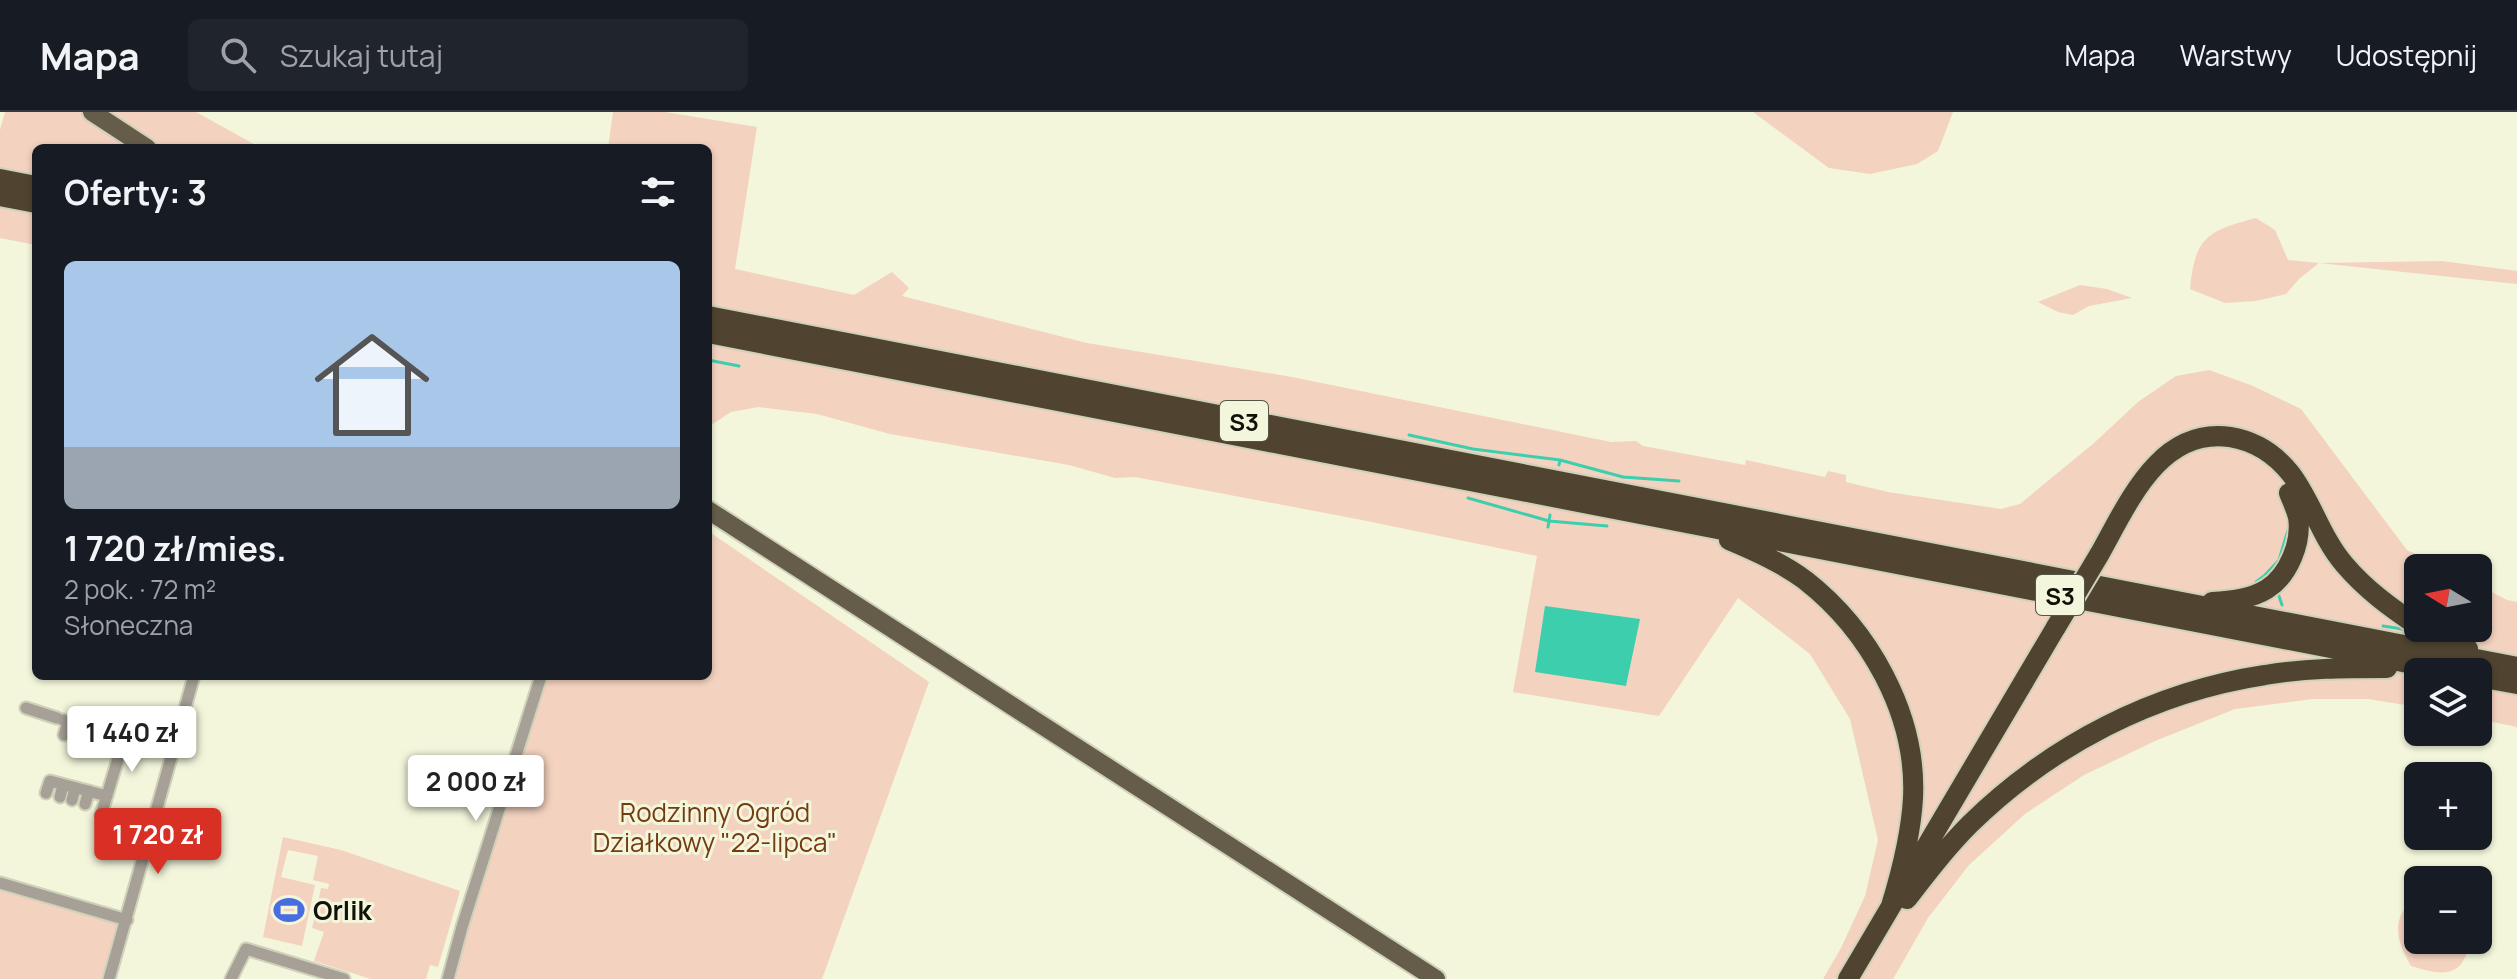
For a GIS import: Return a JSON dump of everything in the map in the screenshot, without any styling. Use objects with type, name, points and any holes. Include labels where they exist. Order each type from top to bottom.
[{"type":"highway","points":[[0,179],[32,185]]},
{"type":"highway","points":[[0,196],[32,202]]},
{"type":"highway","name":"S3","points":[[712,317],[2184,603],[2514,672]]},
{"type":"highway","name":"S3","points":[[712,334],[2404,662]]},
{"type":"highway","points":[[1848,979],[1899,902],[2062,628],[2104,556],[2140,483],[2172,451],[2194,440],[2219,436],[2241,439],[2261,447],[2278,459],[2293,478],[2342,562],[2371,593],[2404,616]]},
{"type":"highway","points":[[2104,556],[2162,472],[2179,459],[2199,450],[2218,447],[2260,459],[2283,481],[2298,516],[2295,550],[2287,566],[2266,590],[2245,598],[2184,603]]},
{"type":"highway","points":[[1690,524],[1768,557],[1805,580],[1852,626],[1872,654],[1888,683],[1903,725],[1911,765],[1913,796],[1899,902]]},
{"type":"highway","points":[[2451,642],[2514,672]]},
{"type":"highway","points":[[1859,979],[1899,902],[1968,826],[2001,796],[2064,749],[2100,729],[2186,692],[2265,675],[2337,668],[2404,667]]},
{"type":"highway","points":[[2492,675],[2514,672]]},
{"type":"main road","points":[[92,112],[141,144]]},
{"type":"main road","points":[[712,513],[1436,979]]},
{"type":"street","points":[[109,979],[193,680]]},
{"type":"street","points":[[448,979],[540,680]]},
{"type":"street","points":[[26,708],[63,720],[79,732],[98,738],[124,739],[171,758]]},
{"type":"street","points":[[63,720],[64,735]]},
{"type":"street","points":[[101,815],[124,739]]},
{"type":"street","points":[[46,793],[50,781],[67,792],[89,791],[107,796]]},
{"type":"street","points":[[85,804],[89,791]]},
{"type":"street","points":[[0,883],[127,920]]},
{"type":"street","points":[[231,979],[246,949],[344,979]]},
{"type":"green space","points":[[5,112],[196,112],[254,144],[32,144],[32,244],[0,238],[0,130]]},
{"type":"green space","points":[[613,112],[665,112],[757,127],[735,269],[854,295],[892,272],[909,288],[902,296],[1087,343],[1292,377],[1611,442],[1636,441],[1643,446],[1745,465],[1746,460],[1825,477],[1828,471],[1846,475],[1846,482],[1888,492],[2001,509],[2020,504],[2138,402],[2176,376],[2209,370],[2253,386],[2301,409],[2407,550],[2415,554],[2404,554],[2404,642],[2492,642],[2492,592],[2517,602],[2517,727],[2492,722],[2492,658],[2404,658],[2404,705],[2368,699],[2313,699],[2235,709],[2155,741],[2084,775],[2025,814],[1969,865],[1928,918],[1893,979],[1823,979],[1865,896],[1878,840],[1850,719],[1810,654],[1738,598],[1659,716],[1513,692],[1537,556],[1135,477],[1115,478],[1069,465],[890,434],[817,414],[758,407],[731,412],[712,424],[712,144],[609,144]]},
{"type":"green space","points":[[1753,112],[1953,112],[1938,151],[1917,164],[1870,174],[1829,168]]},
{"type":"green space","points":[[2256,218],[2275,230],[2288,260],[2319,263],[2286,294],[2256,301],[2225,303],[2190,289],[2196,258],[2206,239],[2226,227]]},
{"type":"green space","points":[[2442,261],[2517,271],[2517,284],[2319,263]]},
{"type":"green space","points":[[2080,285],[2107,289],[2132,298],[2089,306],[2073,315],[2058,312],[2038,302]]},
{"type":"green space","name":"Rodzinny Ogród Działkowy \"22-lipca\"","points":[[712,534],[929,682],[822,979],[450,979],[545,680],[712,680]]},
{"type":"green space","points":[[283,837],[341,850],[460,891],[438,967],[430,965],[426,979],[371,979],[314,961],[324,932],[312,928],[321,888],[328,889],[329,884],[313,880],[318,856],[288,850],[281,877],[315,885],[302,946],[263,937]]},
{"type":"green space","points":[[0,888],[119,921],[101,979],[0,979]]},
{"type":"green space","points":[[2404,910],[2404,951],[2398,928]]},
{"type":"green space","points":[[2405,954],[2466,954],[2457,968],[2450,971],[2433,972],[2411,966]]},
{"type":"water","points":[[1545,606],[1640,619],[1626,686],[1535,672]]},
{"type":"waterway","points":[[712,361],[739,366]]},
{"type":"waterway","points":[[1409,435],[1473,449],[1560,460]]},
{"type":"waterway","points":[[1559,465],[1560,460],[1623,477],[1679,481]]},
{"type":"waterway","points":[[1468,498],[1549,521],[1607,526]]},
{"type":"waterway","points":[[1548,527],[1550,515]]},
{"type":"waterway","points":[[2265,575],[2279,560],[2288,530]]},
{"type":"waterway","points":[[2256,582],[2264,576]]},
{"type":"waterway","points":[[2281,590],[2278,593],[2282,605]]},
{"type":"waterway","points":[[2383,626],[2404,629]]},
{"type":"waterway","points":[[2288,662],[2308,660]]},
{"type":"place","name":"Orlik","points":[[289,910]]}]
